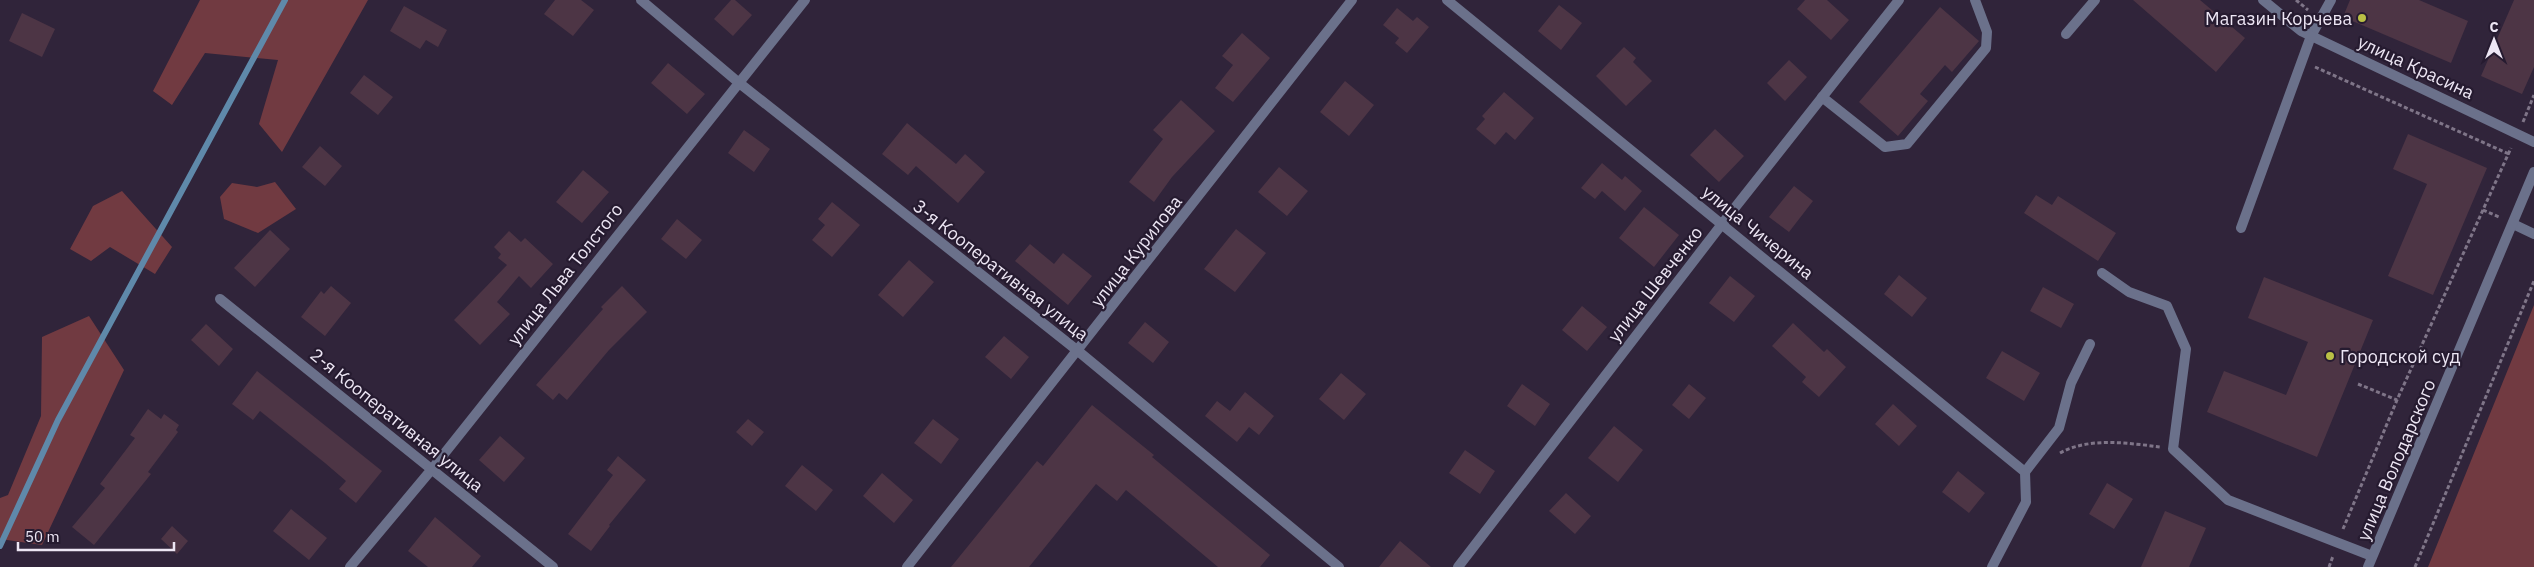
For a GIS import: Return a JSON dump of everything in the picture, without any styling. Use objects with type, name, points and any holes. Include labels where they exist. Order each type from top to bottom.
[{"type":"street","name":"3-я Кооперативная улица","points":[[641,0],[738,82],[1078,352],[1340,567]]},
{"type":"street","name":"улица Льва Толстого","points":[[350,567],[432,469],[805,0]]},
{"type":"street","name":"улица Курилова","points":[[907,567],[1078,352],[1352,0]]},
{"type":"street","name":"улица Чичерина","points":[[1448,0],[2025,472]]},
{"type":"street","name":"улица Шевченко","points":[[1458,567],[1722,224],[1899,0]]},
{"type":"street","points":[[1822,97],[1885,147],[1907,144],[1986,48],[1987,32],[1975,0]]},
{"type":"street","points":[[2066,34],[2095,0]]},
{"type":"street","name":"улица Красина","points":[[2263,0],[2301,31],[2534,142]]},
{"type":"street","points":[[2241,228],[2311,36],[2331,0]]},
{"type":"street","name":"улица Володарского","points":[[2368,567],[2534,172]]},
{"type":"street","points":[[2513,224],[2534,234]]},
{"type":"street","points":[[2102,273],[2129,292],[2167,306],[2186,349],[2173,449],[2228,500],[2372,556]]},
{"type":"street","name":"2-я Кооперативная улица","points":[[220,299],[553,567]]},
{"type":"street","points":[[1992,567],[2026,502],[2025,472],[2059,428],[2071,382],[2090,344]]},
{"type":"path","points":[[2302,61],[2509,154]]},
{"type":"path","points":[[2329,567],[2397,400],[2534,95]]},
{"type":"path","points":[[2415,567],[2534,281]]},
{"type":"path","points":[[2358,384],[2397,400]]},
{"type":"path","points":[[2057,455],[2073,446],[2127,443],[2173,449]]},
{"type":"shaded area","points":[[200,0],[368,0],[282,152],[259,124],[278,60],[205,53],[172,105],[153,91]]},
{"type":"shaded area","points":[[275,182],[296,209],[258,233],[224,219],[220,197],[232,183],[257,187]]},
{"type":"shaded area","points":[[122,191],[172,247],[155,274],[110,247],[91,261],[70,249],[93,206]]},
{"type":"shaded area","points":[[2534,305],[2534,567],[2428,567]]},
{"type":"shaded area","points":[[89,316],[124,370],[42,545],[0,539],[0,498],[8,495],[41,416],[42,337]]},
{"type":"building","points":[[555,0],[581,0],[594,10],[573,36],[544,14]]},
{"type":"building","points":[[731,0],[735,0],[752,15],[733,36],[714,19]]},
{"type":"building","points":[[1805,0],[1827,0],[1849,20],[1831,40],[1797,9]]},
{"type":"building","points":[[2133,0],[2200,0],[2245,38],[2216,72]]},
{"type":"building","points":[[2350,0],[2419,0],[2468,21],[2451,63],[2343,17]]},
{"type":"building","points":[[2514,0],[2534,0],[2534,67],[2522,94],[2481,76]]},
{"type":"building","points":[[1559,5],[1582,23],[1561,50],[1538,31]]},
{"type":"building","points":[[404,6],[447,30],[438,47],[426,40],[420,49],[390,31]]},
{"type":"building","points":[[1940,7],[1979,41],[1952,72],[1945,65],[1920,94],[1928,101],[1898,136],[1859,102]]},
{"type":"building","points":[[1397,8],[1413,21],[1417,17],[1429,27],[1407,53],[1395,43],[1399,38],[1383,25]]},
{"type":"building","points":[[22,13],[55,29],[42,57],[9,41]]},
{"type":"building","points":[[1242,33],[1270,58],[1233,102],[1215,88],[1233,65],[1222,56]]},
{"type":"building","points":[[1624,47],[1636,58],[1633,62],[1652,81],[1626,106],[1596,76]]},
{"type":"building","points":[[1789,60],[1807,77],[1785,101],[1767,83]]},
{"type":"building","points":[[668,63],[705,94],[687,114],[651,83]]},
{"type":"building","points":[[364,75],[393,97],[378,115],[350,93]]},
{"type":"building","points":[[1345,81],[1374,105],[1349,136],[1320,112]]},
{"type":"building","points":[[1504,92],[1534,118],[1515,140],[1506,132],[1495,145],[1476,129],[1485,119],[1482,116]]},
{"type":"building","points":[[1181,100],[1215,131],[1172,177],[1154,202],[1129,182],[1163,139],[1153,130]]},
{"type":"building","points":[[907,123],[956,164],[965,154],[985,172],[958,203],[916,166],[908,175],[882,154]]},
{"type":"building","points":[[1715,129],[1744,156],[1719,182],[1690,155]]},
{"type":"building","points":[[744,130],[770,149],[754,172],[728,153]]},
{"type":"building","points":[[2408,134],[2487,168],[2433,295],[2388,276],[2427,184],[2393,169]]},
{"type":"building","points":[[320,146],[342,166],[325,186],[302,167]]},
{"type":"building","points":[[1602,163],[1622,180],[1625,176],[1642,191],[1625,211],[1602,191],[1595,199],[1581,188]]},
{"type":"building","points":[[1279,167],[1308,191],[1287,216],[1258,192]]},
{"type":"building","points":[[583,170],[609,192],[582,223],[556,202]]},
{"type":"building","points":[[1794,186],[1813,201],[1789,232],[1769,217]]},
{"type":"building","points":[[2036,195],[2052,205],[2058,196],[2116,233],[2098,261],[2024,213]]},
{"type":"building","points":[[832,202],[860,225],[832,257],[812,240],[825,225],[818,219]]},
{"type":"building","points":[[1644,207],[1679,235],[1654,267],[1619,238]]},
{"type":"building","points":[[677,219],[702,240],[686,259],[661,239]]},
{"type":"building","points":[[1236,229],[1266,253],[1235,292],[1204,269]]},
{"type":"building","points":[[270,230],[290,249],[255,287],[234,268]]},
{"type":"building","points":[[509,231],[521,242],[525,238],[553,264],[531,288],[519,276],[497,302],[510,314],[480,345],[454,320],[507,265],[498,258],[501,254],[494,247]]},
{"type":"building","points":[[1030,244],[1054,264],[1063,253],[1092,276],[1068,305],[1015,261]]},
{"type":"building","points":[[909,260],[934,282],[903,317],[878,295]]},
{"type":"building","points":[[1899,275],[1927,298],[1912,317],[1884,294]]},
{"type":"building","points":[[1730,276],[1755,296],[1734,322],[1709,303]]},
{"type":"building","name":"Городской суд","points":[[2264,277],[2373,320],[2317,457],[2207,412],[2224,371],[2286,395],[2308,342],[2248,318]]},
{"type":"building","points":[[331,286],[351,303],[325,336],[301,317],[321,291],[324,294]]},
{"type":"building","points":[[622,286],[647,312],[609,350],[567,400],[559,393],[553,400],[536,385],[603,309],[601,307]]},
{"type":"building","points":[[2043,287],[2074,304],[2061,328],[2030,311]]},
{"type":"building","points":[[1582,306],[1607,327],[1587,351],[1562,330]]},
{"type":"building","points":[[1145,322],[1169,342],[1153,363],[1128,343]]},
{"type":"building","points":[[1793,323],[1824,352],[1827,349],[1846,367],[1819,397],[1802,382],[1806,377],[1772,346]]},
{"type":"building","points":[[206,324],[233,349],[219,366],[191,340]]},
{"type":"building","points":[[1004,336],[1029,357],[1011,379],[985,357]]},
{"type":"building","points":[[2002,351],[2040,373],[2024,401],[1986,378]]},
{"type":"building","points":[[257,371],[382,471],[356,503],[339,489],[346,481],[260,411],[253,420],[232,404]]},
{"type":"building","points":[[1341,373],[1366,394],[1344,420],[1319,399]]},
{"type":"building","points":[[1522,384],[1550,404],[1535,426],[1507,406]]},
{"type":"building","points":[[1689,384],[1706,398],[1689,419],[1672,405]]},
{"type":"building","points":[[1245,392],[1274,416],[1259,435],[1249,427],[1237,442],[1205,416],[1217,401],[1230,411]]},
{"type":"building","points":[[1893,404],[1917,426],[1899,446],[1875,424]]},
{"type":"building","points":[[1092,405],[1154,455],[1152,457],[1270,555],[1260,567],[1218,567],[1126,490],[1117,501],[1096,484],[1029,567],[951,567],[1037,461],[1043,466]]},
{"type":"building","points":[[148,409],[161,419],[164,414],[179,425],[176,430],[178,432],[148,472],[151,474],[94,545],[72,527],[105,488],[100,484],[135,438],[130,435]]},
{"type":"building","points":[[748,419],[764,432],[752,446],[736,432]]},
{"type":"building","points":[[933,419],[959,439],[941,464],[914,443]]},
{"type":"building","points":[[1614,426],[1643,450],[1618,482],[1588,458]]},
{"type":"building","points":[[500,436],[525,458],[504,482],[479,460]]},
{"type":"building","points":[[1465,450],[1495,471],[1480,494],[1449,473]]},
{"type":"building","points":[[618,456],[646,480],[609,525],[591,551],[568,534],[613,475],[607,470]]},
{"type":"building","points":[[802,465],[833,490],[816,511],[785,486]]},
{"type":"building","points":[[1958,471],[1985,493],[1969,513],[1942,492]]},
{"type":"building","points":[[882,473],[913,500],[894,523],[863,496]]},
{"type":"building","points":[[2107,483],[2133,499],[2114,529],[2089,514]]},
{"type":"building","points":[[1566,493],[1591,516],[1575,534],[1549,511]]},
{"type":"building","points":[[291,509],[327,538],[309,560],[273,531]]},
{"type":"building","points":[[2165,511],[2206,528],[2189,567],[2141,567]]},
{"type":"building","points":[[435,517],[481,556],[472,567],[428,567],[408,551]]},
{"type":"building","points":[[172,526],[188,541],[177,554],[161,539]]},
{"type":"building","points":[[1400,541],[1431,567],[1379,567]]},
{"type":"waterway","points":[[0,546],[58,420],[285,0]]},
{"type":"place","name":"Магазин Корчева","points":[[2362,18]]},
{"type":"place","name":"Городской суд","points":[[2330,356]]}]
